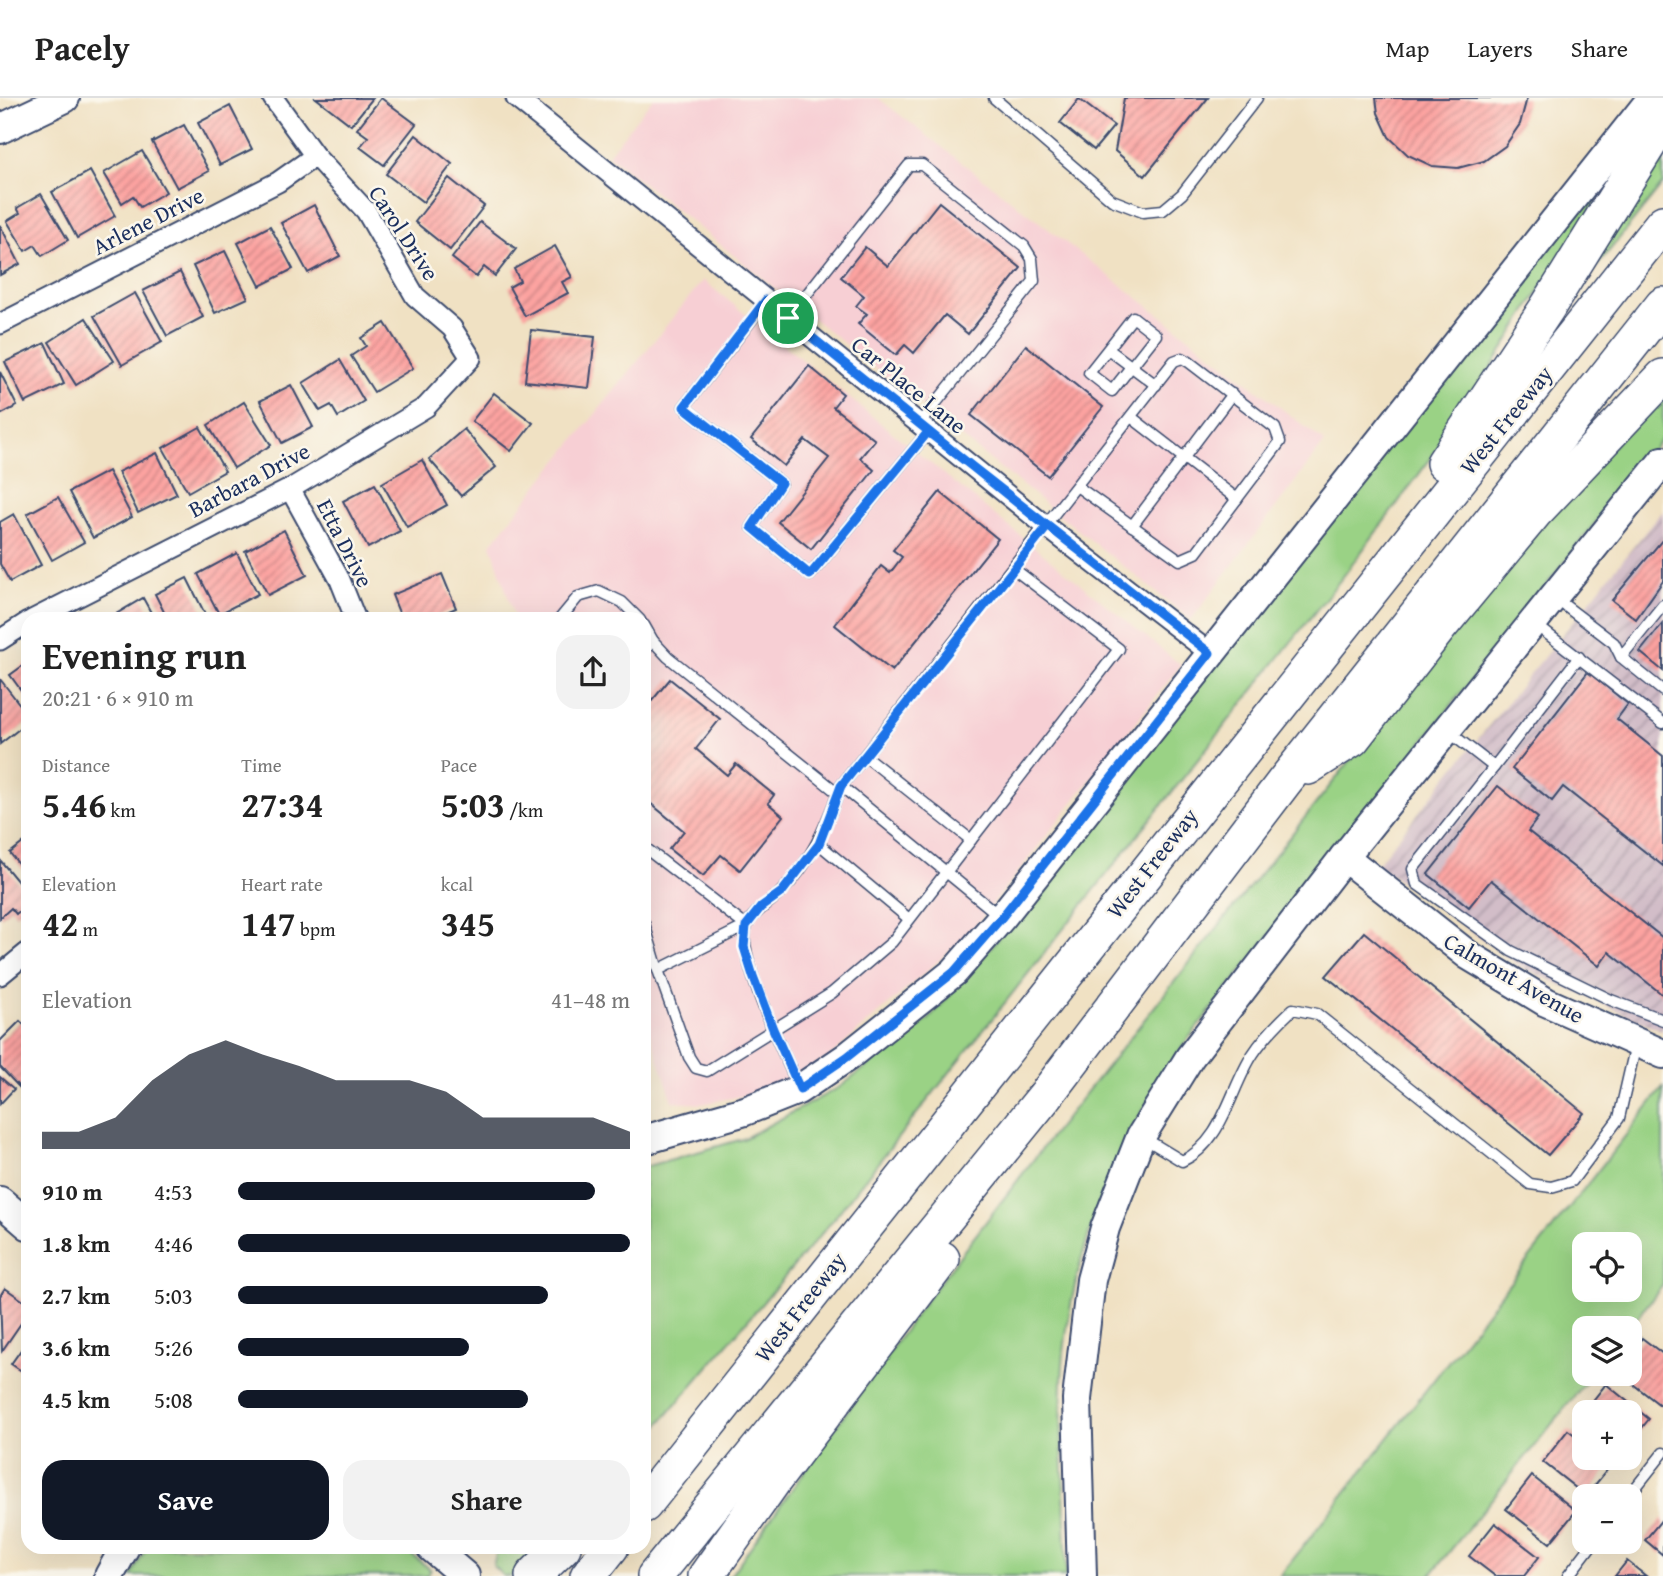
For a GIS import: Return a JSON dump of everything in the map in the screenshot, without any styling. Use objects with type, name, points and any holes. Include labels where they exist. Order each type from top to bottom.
[{"type":"highway","points":[[1386,569],[1402,521],[1539,320],[1663,121]]},
{"type":"highway","name":"West Freeway","points":[[651,1495],[1663,223]]},
{"type":"highway","points":[[655,1576],[1046,1095],[1284,782],[1663,305]]},
{"type":"highway","points":[[1284,782],[1352,740],[1441,625],[1534,513],[1663,377]]},
{"type":"highway","points":[[706,1576],[774,1480],[1000,1184],[1046,1095]]},
{"type":"highway","points":[[651,1462],[739,1384]]},
{"type":"highway","points":[[533,1576],[556,1554]]},
{"type":"highway","points":[[588,1576],[605,1554]]},
{"type":"main road","points":[[0,129],[65,98]]},
{"type":"main road","points":[[651,1138],[744,1111],[800,1089],[847,1057],[954,972],[1002,917],[1652,98]]},
{"type":"main road","points":[[1082,1576],[1077,1399],[1091,1280],[1105,1228],[1141,1136],[1190,1057],[1344,857],[1663,461]]},
{"type":"main road","name":"Calmont Avenue","points":[[1344,857],[1468,955],[1546,1002],[1663,1054]]},
{"type":"main road","points":[[0,1201],[21,1219]]},
{"type":"main road","points":[[108,1576],[121,1554]]},
{"type":"main road","points":[[439,1554],[466,1576]]},
{"type":"street","name":"Carol Drive","points":[[274,98],[315,156],[366,211],[415,296],[452,328],[471,358]]},
{"type":"street","name":"Car Place Lane","points":[[516,98],[1047,527],[1210,653]]},
{"type":"street","name":"Arlene Drive","points":[[0,324],[278,182],[315,156]]},
{"type":"street","name":"Barbara Drive","points":[[48,612],[290,489],[426,407],[471,358]]},
{"type":"street","name":"Etta Drive","points":[[290,489],[340,580],[353,612]]},
{"type":"street","name":"Barbara Drive","points":[[0,639],[21,626]]},
{"type":"street","points":[[0,975],[21,958]]},
{"type":"lane","points":[[994,98],[1112,200],[1143,212],[1163,210],[1182,194],[1257,98]]},
{"type":"lane","points":[[766,300],[684,407],[781,483],[752,527],[810,575],[1034,281],[1032,259],[1024,246],[922,166],[909,165],[788,318]]},
{"type":"lane","points":[[1133,317],[1156,335],[1112,391],[1088,373],[1108,349],[1133,317]]},
{"type":"lane","points":[[1108,349],[1156,385]]},
{"type":"lane","points":[[658,970],[746,926],[761,907],[782,892],[819,844],[839,790],[1174,361],[1182,358],[1232,394],[1275,428],[1280,442],[1196,553],[1188,559],[1180,560],[1078,487]]},
{"type":"lane","points":[[1132,526],[1232,394]]},
{"type":"lane","points":[[1131,417],[1237,499]]},
{"type":"lane","points":[[651,946],[689,1057],[696,1068],[708,1071],[832,993],[892,942],[1119,649],[1014,569]]},
{"type":"lane","points":[[566,612],[578,597],[598,591],[622,601],[632,612]]},
{"type":"lane","points":[[1552,596],[1614,643],[1621,657],[1663,691]]},
{"type":"lane","points":[[1621,657],[1663,605]]},
{"type":"lane","points":[[1531,622],[1663,723]]},
{"type":"lane","points":[[651,637],[668,657],[1002,917]]},
{"type":"lane","points":[[1579,657],[1413,869],[1417,884],[1511,951],[1601,995],[1663,1020]]},
{"type":"lane","points":[[1446,729],[1494,767]]},
{"type":"lane","points":[[865,756],[971,840]]},
{"type":"lane","points":[[819,844],[909,919]]},
{"type":"lane","points":[[651,852],[746,926]]},
{"type":"lane","points":[[746,926],[744,947],[773,1029],[800,1089]]},
{"type":"lane","points":[[1141,1136],[1182,1161],[1199,1153],[1225,1113],[1252,1056],[1272,1028],[1293,1009],[1317,1014],[1530,1184],[1551,1187],[1572,1181],[1619,1118],[1637,1044]]},
{"type":"lane","points":[[1638,1484],[1663,1453]]},
{"type":"lane","points":[[1568,1576],[1585,1554]]},
{"type":"shaded area","points":[[653,98],[878,98],[1325,442],[1191,620],[608,155]]},
{"type":"shaded area","points":[[703,280],[1181,665],[969,934],[828,1058],[772,1090],[702,1104],[673,1102],[651,1037],[651,612],[513,612],[491,544]]},
{"type":"shaded area","points":[[1663,510],[1663,1031],[1521,967],[1377,864]]},
{"type":"green space","points":[[1644,124],[1454,427],[1345,574],[827,1227],[651,1434],[651,1165],[743,1139],[840,1087],[929,1019],[983,957]]},
{"type":"green space","points":[[1663,149],[1663,184],[1551,323]]},
{"type":"green space","points":[[1663,389],[1663,437],[1188,1039],[1142,1111],[1091,1227],[1070,1310],[1062,1380],[1066,1576],[730,1576],[929,1296],[1047,1142],[1504,567]]},
{"type":"green space","points":[[1663,1088],[1663,1285],[1638,1316],[1572,1316],[1572,1386],[1582,1386],[1430,1576],[1280,1576]]},
{"type":"green space","points":[[143,1554],[411,1554],[431,1570],[426,1576],[131,1576]]},
{"type":"green space","points":[[496,1554],[534,1554],[513,1576],[503,1576],[493,1566]]},
{"type":"building","points":[[316,98],[373,98],[351,125]]},
{"type":"building","points":[[381,98],[416,124],[384,165],[360,147],[368,137],[357,129]]},
{"type":"building","points":[[1124,98],[1208,98],[1145,176],[1115,151]]},
{"type":"building","points":[[1376,98],[1527,98],[1520,124],[1505,146],[1484,161],[1458,168],[1432,166],[1408,155],[1389,137],[1378,113]]},
{"type":"building","points":[[1079,99],[1114,126],[1094,150],[1060,123]]},
{"type":"building","points":[[230,106],[252,149],[220,165],[198,123]]},
{"type":"building","points":[[184,125],[209,171],[177,188],[152,142]]},
{"type":"building","points":[[416,135],[452,164],[423,202],[386,174]]},
{"type":"building","points":[[142,151],[166,192],[140,207],[133,196],[122,203],[104,173]]},
{"type":"building","points":[[90,171],[115,216],[77,238],[52,192]]},
{"type":"building","points":[[449,178],[484,206],[450,250],[415,222]]},
{"type":"building","points":[[41,194],[68,240],[42,256],[35,245],[25,251],[7,221],[20,213],[17,208]]},
{"type":"building","points":[[939,202],[1021,268],[968,334],[945,315],[914,353],[905,345],[896,355],[858,324],[867,314],[856,306],[864,296],[841,277],[865,247],[888,266]]},
{"type":"building","points":[[314,205],[340,256],[308,273],[281,223]]},
{"type":"building","points":[[480,222],[516,249],[495,276],[484,267],[476,277],[452,258]]},
{"type":"building","points":[[0,225],[20,264],[0,275]]},
{"type":"building","points":[[270,226],[293,269],[260,286],[238,243]]},
{"type":"building","points":[[555,246],[572,277],[562,282],[568,293],[525,316],[509,287],[520,281],[514,269]]},
{"type":"building","points":[[225,251],[248,298],[215,313],[193,266]]},
{"type":"building","points":[[180,272],[203,317],[167,336],[143,291]]},
{"type":"building","points":[[135,293],[162,342],[122,365],[94,316]]},
{"type":"building","points":[[86,318],[114,361],[76,385],[49,342]]},
{"type":"building","points":[[385,323],[413,368],[374,392],[351,356],[366,346],[361,338]]},
{"type":"building","points":[[531,330],[595,337],[589,388],[525,381]]},
{"type":"building","points":[[45,343],[64,384],[25,403],[5,362]]},
{"type":"building","points":[[1026,345],[1103,407],[1048,476],[971,415]]},
{"type":"building","points":[[340,360],[364,401],[338,417],[331,405],[320,411],[303,383]]},
{"type":"building","points":[[809,366],[843,394],[833,407],[875,440],[860,458],[874,470],[811,549],[778,522],[829,458],[805,440],[784,466],[751,439]]},
{"type":"building","points":[[0,372],[17,406],[0,415]]},
{"type":"building","points":[[291,385],[313,427],[282,443],[260,401]]},
{"type":"building","points":[[494,393],[533,423],[511,451],[472,421]]},
{"type":"building","points":[[244,402],[271,445],[234,468],[208,425]]},
{"type":"building","points":[[200,427],[225,471],[188,492],[163,448]]},
{"type":"building","points":[[464,429],[496,467],[461,496],[429,459]]},
{"type":"building","points":[[157,453],[177,494],[138,513],[118,472]]},
{"type":"building","points":[[422,460],[447,505],[407,527],[382,483]]},
{"type":"building","points":[[108,471],[132,517],[93,538],[69,492]]},
{"type":"building","points":[[375,484],[400,531],[368,548],[343,501]]},
{"type":"building","points":[[940,492],[998,539],[892,671],[835,625],[881,566],[890,573],[902,557],[893,550]]},
{"type":"building","points":[[58,497],[84,542],[52,560],[27,514]]},
{"type":"building","points":[[14,514],[41,565],[10,582],[0,564],[0,522]]},
{"type":"building","points":[[284,530],[307,575],[268,595],[245,551]]},
{"type":"building","points":[[1663,539],[1663,581],[1636,619],[1612,600]]},
{"type":"building","points":[[237,553],[258,594],[218,612],[198,574]]},
{"type":"building","points":[[442,574],[456,608],[447,612],[399,612],[392,595]]},
{"type":"building","points":[[187,578],[204,612],[164,612],[155,594]]},
{"type":"building","points":[[143,598],[151,612],[119,612]]},
{"type":"building","points":[[1663,623],[1663,671],[1640,652]]},
{"type":"building","points":[[21,667],[21,690],[10,675]]},
{"type":"building","points":[[1588,672],[1628,704],[1617,719],[1663,756],[1663,866],[1563,787],[1552,801],[1512,769]]},
{"type":"building","points":[[0,679],[21,706],[21,728],[0,744]]},
{"type":"building","points":[[670,679],[720,719],[696,749],[727,775],[736,764],[774,795],[768,803],[783,816],[740,870],[721,855],[703,876],[669,849],[684,831],[651,804],[651,702]]},
{"type":"building","points":[[1498,786],[1538,818],[1528,831],[1663,938],[1663,995],[1609,952],[1599,966],[1491,880],[1469,907],[1428,874]]},
{"type":"building","points":[[21,844],[21,867],[10,853]]},
{"type":"building","points":[[0,860],[21,886],[21,910],[16,914],[11,908],[0,918]]},
{"type":"building","points":[[1364,932],[1584,1113],[1548,1155],[1326,976]]},
{"type":"building","points":[[21,1022],[20,1088],[0,1067],[0,1041]]},
{"type":"building","points":[[0,1077],[14,1089],[0,1104]]},
{"type":"building","points":[[5,1288],[21,1299],[21,1323],[2,1351],[0,1296]]},
{"type":"building","points":[[1642,1338],[1663,1354],[1663,1401],[1660,1405],[1635,1386],[1642,1386]]},
{"type":"building","points":[[21,1350],[21,1370],[11,1364]]},
{"type":"building","points":[[1604,1386],[1608,1386],[1626,1400],[1593,1400]]},
{"type":"building","points":[[1642,1413],[1649,1419],[1642,1428]]},
{"type":"building","points":[[1568,1430],[1572,1433],[1572,1470],[1607,1470],[1596,1484],[1572,1485],[1543,1462]]},
{"type":"building","points":[[1532,1476],[1572,1508],[1572,1516],[1550,1543],[1506,1509]]},
{"type":"building","points":[[1663,1518],[1663,1555],[1645,1540]]},
{"type":"building","points":[[1495,1523],[1539,1557],[1524,1576],[1495,1576],[1469,1556]]},
{"type":"building","points":[[1627,1561],[1646,1576],[1615,1576]]},
{"type":"route","points":[[788,318],[766,300],[684,407],[781,483],[752,527],[810,575],[928,432],[1047,527],[1210,653],[1002,917],[954,972],[847,1057],[800,1089],[753,976],[744,947],[746,926],[761,907],[782,892],[819,844],[841,786],[1047,527],[788,318]]}]
